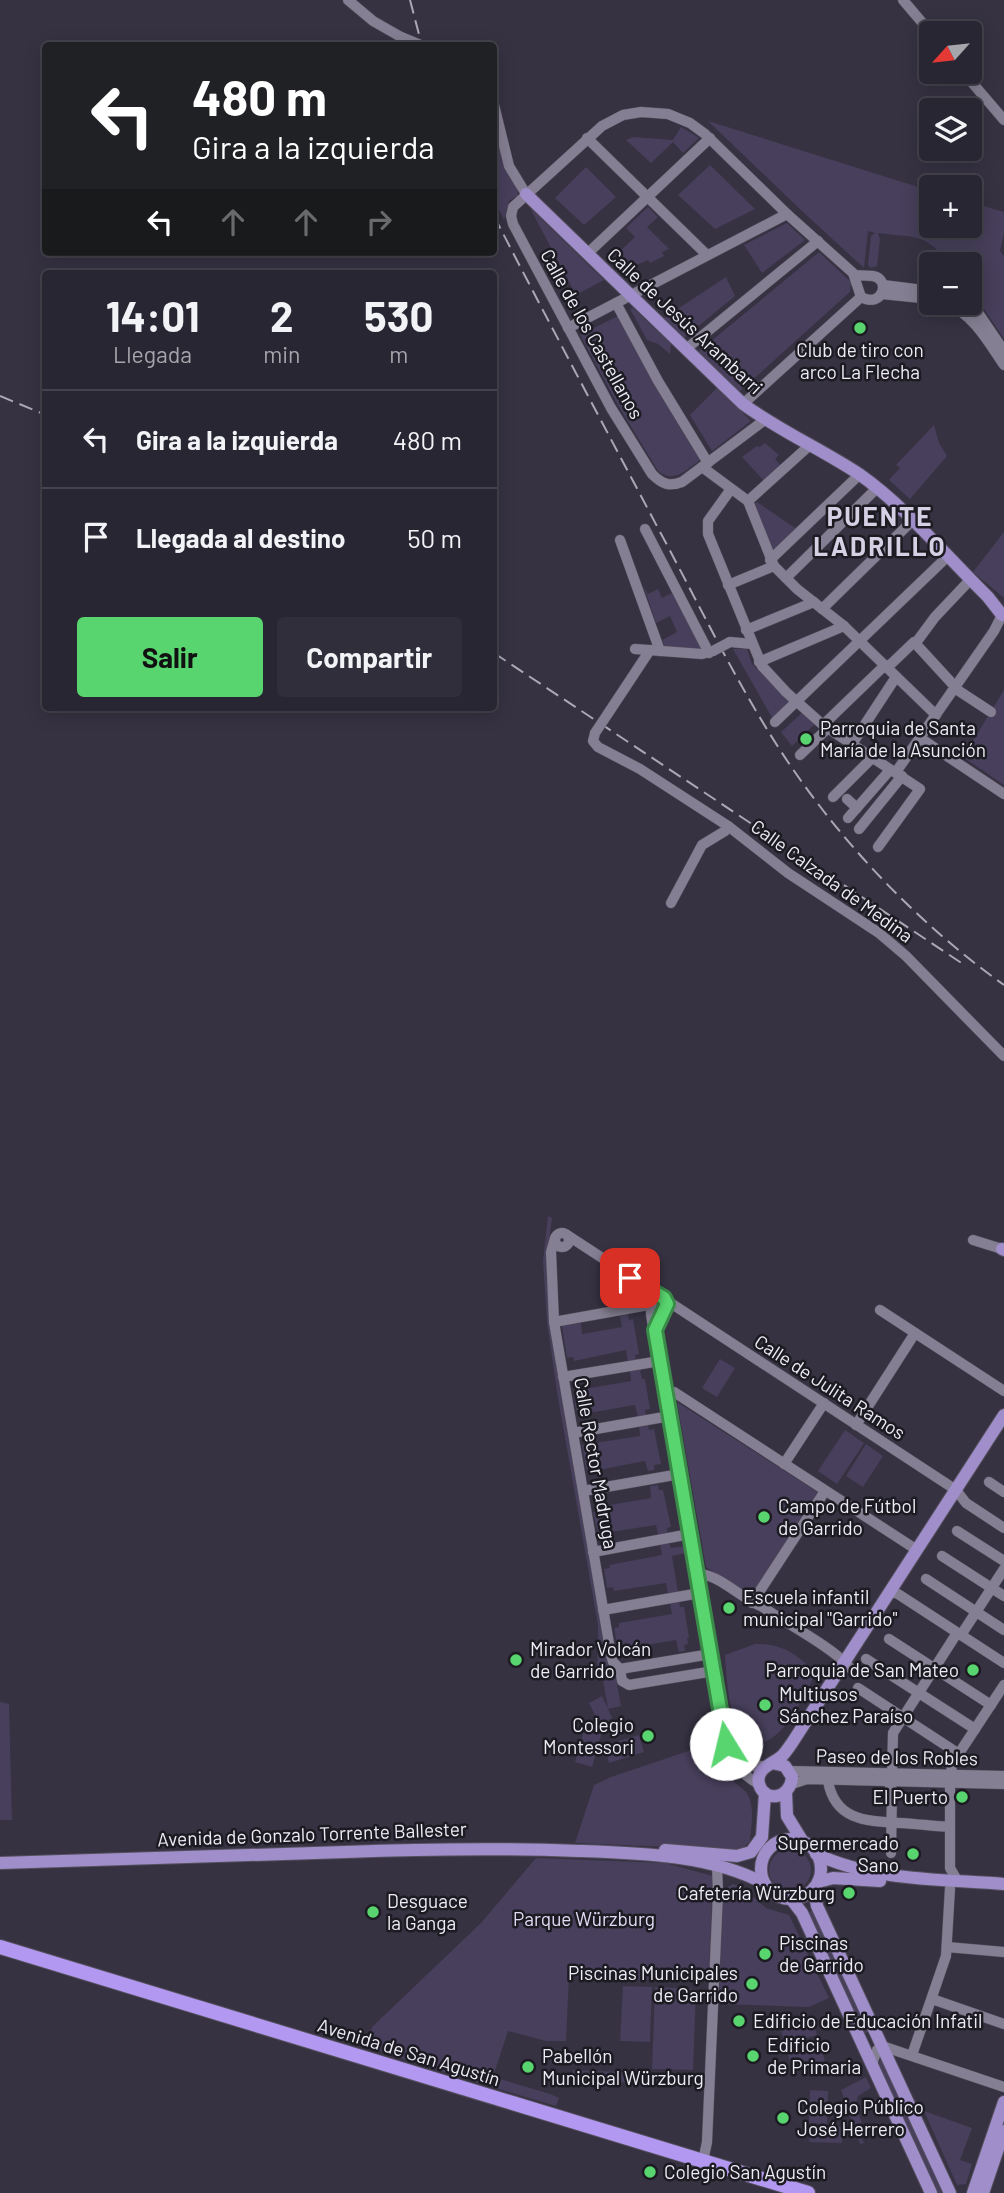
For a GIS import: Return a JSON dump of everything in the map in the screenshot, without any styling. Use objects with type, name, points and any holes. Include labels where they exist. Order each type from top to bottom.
[{"type":"highway","name":"Avenida de San Agustín","points":[[0,1947],[808,2193]]},
{"type":"main road","name":"Calle de Jesús Arambarri","points":[[526,194],[743,404],[877,488],[988,597],[1002,616]]},
{"type":"main road","points":[[1004,1415],[792,1758],[787,1816],[803,1842],[816,1854],[843,1866],[1004,1893]]},
{"type":"main road","points":[[894,1593],[917,1550],[1004,1430]]},
{"type":"main road","points":[[848,1665],[787,1750],[761,1771],[767,1851],[761,1866],[765,1884],[776,1895],[791,1899],[800,1898],[816,1885],[837,1878],[1004,1884]]},
{"type":"main road","points":[[769,1765],[781,1764],[789,1779]]},
{"type":"main road","points":[[763,1789],[776,1796],[789,1779]]},
{"type":"main road","points":[[645,1850],[744,1855],[760,1842],[765,1807]]},
{"type":"main road","points":[[767,1851],[784,1840],[803,1842]]},
{"type":"main road","name":"Avenida de Gonzalo Torrente Ballester","points":[[0,1863],[494,1848],[624,1853],[717,1866],[737,1871],[765,1884]]},
{"type":"main road","name":"Avenida de Gonzalo Torrente Ballester","points":[[624,1853],[645,1850],[742,1859],[767,1851]]},
{"type":"main road","points":[[816,1854],[820,1868],[816,1885],[817,1906],[950,2193]]},
{"type":"main road","points":[[791,1899],[802,1913],[931,2193]]},
{"type":"main road","points":[[973,2193],[1004,2102]]},
{"type":"main road","points":[[983,2193],[1004,2131]]},
{"type":"street","points":[[348,0],[373,21],[413,42]]},
{"type":"street","points":[[903,0],[921,21]]},
{"type":"street","points":[[973,84],[1004,120]]},
{"type":"street","points":[[497,117],[509,166],[526,194],[587,138],[612,120],[641,112],[677,117],[694,125],[710,138],[787,214],[855,275],[859,292],[868,300],[876,299],[882,289]]},
{"type":"street","points":[[587,138],[707,255]]},
{"type":"street","points":[[587,254],[710,138]]},
{"type":"street","name":"Calle de los Castellanos","points":[[526,194],[512,210],[510,216],[513,224],[611,408],[652,474],[667,485],[682,482],[705,465]]},
{"type":"street","points":[[568,328],[787,214]]},
{"type":"street","points":[[686,349],[818,241]]},
{"type":"street","points":[[855,275],[878,278],[882,289]]},
{"type":"street","points":[[743,404],[859,292],[860,280],[866,276]]},
{"type":"street","points":[[882,289],[919,291]]},
{"type":"street","points":[[882,289],[919,297]]},
{"type":"street","points":[[616,303],[705,465],[748,501],[770,559],[786,578],[844,626],[936,715]]},
{"type":"street","points":[[966,315],[1004,365]]},
{"type":"street","points":[[980,315],[1004,351]]},
{"type":"street","points":[[705,465],[766,419]]},
{"type":"street","points":[[748,501],[810,445]]},
{"type":"street","points":[[728,586],[770,559],[859,475]]},
{"type":"street","points":[[786,578],[877,488]]},
{"type":"street","points":[[731,489],[707,526],[710,542],[759,662],[797,702],[826,726],[920,789],[878,847]]},
{"type":"street","points":[[746,630],[818,606],[912,521]]},
{"type":"street","points":[[645,529],[711,652]]},
{"type":"street","points":[[620,540],[655,651]]},
{"type":"street","points":[[775,722],[947,557]]},
{"type":"street","points":[[800,755],[886,666],[914,643],[970,580]]},
{"type":"street","points":[[859,828],[1002,616]]},
{"type":"street","points":[[759,662],[844,626]]},
{"type":"street","points":[[635,649],[711,652],[730,642],[752,644]]},
{"type":"street","points":[[914,643],[960,691],[991,712]]},
{"type":"street","name":"Calle Calzada de Medina","points":[[655,651],[609,712],[594,737],[598,747],[640,769],[727,826],[788,873],[893,944],[1004,1056]]},
{"type":"street","points":[[852,744],[894,680]]},
{"type":"street","points":[[920,738],[1004,794]]},
{"type":"street","points":[[833,797],[872,758]]},
{"type":"street","points":[[848,818],[896,773]]},
{"type":"street","points":[[847,799],[857,808]]},
{"type":"street","points":[[671,903],[702,845],[724,831],[727,826]]},
{"type":"street","name":"Calle Rector Madruga","points":[[620,1669],[612,1660],[554,1322],[551,1245],[564,1239],[639,1284],[658,1304]]},
{"type":"street","points":[[973,1240],[1003,1249]]},
{"type":"street","points":[[554,1322],[658,1304]]},
{"type":"street","points":[[658,1304],[651,1315],[726,1744],[732,1763],[763,1789]]},
{"type":"street","name":"Calle de Julita Ramos","points":[[658,1304],[685,1313],[958,1493],[970,1506],[1004,1528]]},
{"type":"street","points":[[880,1310],[1004,1391]]},
{"type":"street","points":[[856,1425],[915,1333]]},
{"type":"street","points":[[564,1377],[660,1361]]},
{"type":"street","points":[[666,1393],[674,1392],[917,1550]]},
{"type":"street","points":[[784,1464],[824,1404]]},
{"type":"street","points":[[573,1433],[670,1416]]},
{"type":"street","points":[[583,1490],[680,1474]]},
{"type":"street","points":[[989,1482],[1004,1492]]},
{"type":"street","points":[[756,1605],[825,1491]]},
{"type":"street","points":[[957,1531],[1004,1561]]},
{"type":"street","points":[[593,1552],[690,1534]]},
{"type":"street","points":[[942,1556],[1004,1596]]},
{"type":"street","points":[[891,1853],[890,1777],[893,1733],[934,1668],[1004,1569]]},
{"type":"street","points":[[697,1574],[708,1574],[848,1665]]},
{"type":"street","points":[[926,1579],[1004,1630]]},
{"type":"street","points":[[603,1609],[700,1592]]},
{"type":"street","points":[[894,1593],[1004,1663]]},
{"type":"street","points":[[889,1639],[991,1705]]},
{"type":"street","points":[[711,1654],[620,1669],[622,1681],[629,1685],[714,1671]]},
{"type":"street","points":[[866,1658],[975,1729]]},
{"type":"street","points":[[912,2055],[947,1947],[951,1767],[1004,1685]]},
{"type":"street","points":[[858,1688],[959,1754]]},
{"type":"street","points":[[729,1755],[747,1766],[769,1765]]},
{"type":"street","name":"Paseo de los Robles","points":[[950,1779],[1004,1776]]},
{"type":"street","name":"Paseo de los Robles","points":[[789,1779],[828,1781],[890,1777]]},
{"type":"street","name":"Paseo de los Robles","points":[[789,1779],[890,1777],[1004,1784]]},
{"type":"street","points":[[828,1781],[836,1801],[845,1812],[863,1820],[950,1827]]},
{"type":"street","points":[[703,2161],[718,1893],[717,1866]]},
{"type":"street","points":[[947,1947],[1004,1952]]},
{"type":"street","points":[[932,1999],[1004,2024]]},
{"type":"street","points":[[864,2047],[912,2055],[1004,2089]]},
{"type":"street","points":[[872,2064],[881,2049]]},
{"type":"street","points":[[881,2049],[1004,2089]]},
{"type":"green space","points":[[708,121],[919,187],[919,238],[982,238],[982,206],[1004,212],[1004,233],[1000,251],[1004,256],[1004,339],[982,306],[982,252],[939,252],[917,238],[878,233],[880,239],[877,266],[871,268],[868,265],[871,236],[875,233],[868,231],[864,268]]},
{"type":"green space","points":[[497,125],[518,195],[509,201],[504,220],[497,205]]},
{"type":"green space","points":[[681,127],[699,138],[683,153],[673,142],[651,163],[626,140],[633,137],[673,140]]},
{"type":"green space","points":[[710,165],[755,209],[715,229],[678,195]]},
{"type":"green space","points":[[586,167],[616,197],[584,225],[555,198]]},
{"type":"green space","points":[[648,207],[658,217],[647,227],[669,249],[662,252],[664,256],[650,263],[648,260],[632,267],[618,253],[635,237],[626,228]]},
{"type":"green space","points":[[530,208],[604,280],[576,295]]},
{"type":"green space","points":[[787,223],[805,240],[762,273],[744,245]]},
{"type":"green space","points":[[819,252],[851,282],[850,292],[739,392],[698,352]]},
{"type":"green space","points":[[726,277],[735,296],[684,338],[664,318]]},
{"type":"green space","points":[[633,308],[671,344],[670,354],[658,344],[647,340],[630,309]]},
{"type":"green space","points":[[618,316],[653,383],[700,460],[675,476],[664,475],[658,471],[580,335]]},
{"type":"green space","points":[[717,388],[751,421],[712,451],[690,415]]},
{"type":"green space","points":[[934,425],[939,443],[947,456],[910,499],[889,480],[900,468],[896,465]]},
{"type":"green space","points":[[765,443],[779,455],[775,459],[781,466],[764,481],[742,457]]},
{"type":"green space","points":[[757,502],[798,530],[776,549],[771,549],[753,504]]},
{"type":"green space","points":[[1004,532],[1004,598],[973,572]]},
{"type":"green space","points":[[644,587],[648,594],[658,589],[662,598],[674,592],[703,645],[701,649],[665,647],[662,640],[677,632],[670,616],[656,623]]},
{"type":"green space","points":[[733,649],[747,649],[752,664],[793,703],[774,721]]},
{"type":"green space","points":[[1004,690],[1004,785],[963,757]]},
{"type":"green space","points":[[803,712],[814,725],[792,746],[781,732]]},
{"type":"green space","points":[[548,1216],[552,1218],[546,1264],[549,1321],[607,1661],[617,1677],[597,1680],[598,1625],[547,1321],[543,1261]]},
{"type":"green space","points":[[628,1314],[629,1320],[633,1319],[639,1354],[635,1355],[636,1360],[628,1362],[626,1350],[574,1361],[573,1357],[567,1358],[562,1326],[581,1323],[582,1334],[622,1327],[620,1316]]},
{"type":"green space","points":[[720,1359],[735,1368],[717,1397],[702,1388]]},
{"type":"green space","points":[[640,1369],[642,1379],[645,1379],[650,1409],[645,1410],[646,1415],[638,1417],[635,1405],[583,1414],[582,1410],[576,1410],[574,1395],[579,1394],[579,1390],[631,1381],[630,1371]]},
{"type":"green space","points":[[677,1402],[819,1493],[751,1598],[706,1567]]},
{"type":"green space","points":[[648,1424],[649,1430],[654,1429],[661,1464],[654,1465],[654,1470],[648,1471],[645,1461],[593,1471],[592,1468],[586,1469],[582,1445],[640,1436],[639,1426]]},
{"type":"green space","points":[[845,1430],[864,1443],[837,1484],[818,1471]]},
{"type":"green space","points":[[866,1444],[883,1456],[863,1487],[846,1476]]},
{"type":"green space","points":[[658,1485],[659,1490],[663,1490],[671,1527],[667,1528],[668,1534],[658,1535],[656,1525],[598,1534],[593,1512],[599,1511],[598,1507],[651,1498],[650,1486]]},
{"type":"green space","points":[[669,1543],[671,1548],[685,1546],[686,1553],[672,1556],[678,1592],[668,1594],[666,1583],[614,1591],[613,1587],[607,1588],[604,1569],[610,1568],[609,1565],[662,1555],[660,1544]]},
{"type":"green space","points":[[679,1601],[680,1607],[684,1607],[689,1637],[688,1644],[684,1645],[685,1651],[679,1652],[676,1640],[629,1648],[623,1647],[622,1643],[617,1644],[614,1628],[619,1627],[619,1623],[672,1614],[670,1603]]},
{"type":"green space","name":"Multiusos Sánchez Paraíso","points":[[755,1644],[789,1651],[816,1673],[784,1726],[776,1735],[755,1745],[739,1730],[734,1718],[728,1692],[725,1655]]},
{"type":"green space","points":[[616,1679],[621,1706],[608,1709],[612,1718],[600,1725],[589,1703],[602,1696],[608,1708],[603,1681]]},
{"type":"green space","points":[[0,1702],[9,1704],[12,1820],[0,1820]]},
{"type":"green space","points":[[585,1727],[602,1732],[592,1767],[575,1762]]},
{"type":"green space","points":[[639,1735],[644,1752],[609,1763],[604,1745]]},
{"type":"green space","points":[[718,1741],[725,1769],[750,1800],[750,1841],[741,1850],[575,1843],[594,1785]]},
{"type":"green space","points":[[790,1849],[805,1855],[811,1870],[805,1885],[790,1891],[775,1885],[769,1870],[775,1855]]},
{"type":"green space","name":"Parque Würzburg","points":[[536,1858],[665,1863],[713,1876],[709,1969],[701,1969],[700,1982],[569,1977],[566,2041],[546,2041],[508,2031],[493,2077],[559,2098],[556,2106],[472,2081],[475,2072],[471,2070],[468,2080],[367,2047],[372,2027],[481,1923]]},
{"type":"green space","name":"Piscinas de Garrido","points":[[733,1884],[743,1888],[766,1908],[789,1915],[829,1998],[809,2007],[719,2004],[723,1890]]},
{"type":"green space","points":[[814,1910],[870,2031],[862,2035],[806,1913]]},
{"type":"green space","points":[[623,1986],[652,1987],[650,2042],[620,2041]]},
{"type":"green space","points":[[655,1987],[696,1989],[693,2070],[652,2069]]},
{"type":"green space","points":[[812,2019],[817,2035],[785,2044],[780,2028]]},
{"type":"green space","points":[[820,2045],[825,2061],[793,2071],[788,2055]]},
{"type":"green space","points":[[880,2060],[884,2061],[946,2193],[935,2193],[877,2064]]},
{"type":"green space","points":[[573,2070],[645,2073],[645,2083],[572,2081]]},
{"type":"green space","points":[[866,2077],[871,2088],[858,2096],[855,2107],[862,2122],[857,2128],[864,2143],[860,2144],[841,2090]]},
{"type":"green space","points":[[810,2090],[828,2091],[827,2124],[809,2123]]},
{"type":"green space","points":[[924,2111],[972,2128],[960,2160],[972,2164],[966,2184],[957,2185]]},
{"type":"green space","points":[[810,2125],[843,2127],[842,2143],[809,2142]]},
{"type":"railway","points":[[410,0],[421,42]]},
{"type":"railway","points":[[497,222],[721,648],[788,762],[834,825],[886,883],[943,937],[1004,985]]},
{"type":"railway","points":[[0,396],[42,413]]},
{"type":"railway","points":[[497,655],[963,964]]},
{"type":"place","name":"Club de tiro con arco La Flecha","points":[[860,328]]},
{"type":"place","name":"Parroquia de Santa María de la Asunción","points":[[806,739]]},
{"type":"place","name":"Campo de Fútbol de Garrido","points":[[764,1517]]},
{"type":"place","name":"Escuela infantil municipal \"Garrido\"","points":[[729,1608]]},
{"type":"place","name":"Mirador Volcán de Garrido","points":[[516,1660]]},
{"type":"place","name":"Parroquia de San Mateo","points":[[973,1670]]},
{"type":"place","name":"Multiusos Sánchez Paraíso","points":[[765,1705]]},
{"type":"place","name":"Colegio Montessori","points":[[648,1736]]},
{"type":"place","name":"El Puerto","points":[[962,1797]]},
{"type":"place","name":"Supermercado Sano","points":[[913,1854]]},
{"type":"place","name":"Cafetería Würzburg","points":[[849,1893]]},
{"type":"place","name":"Desguace la Ganga","points":[[373,1912]]},
{"type":"place","name":"Piscinas de Garrido","points":[[765,1954]]},
{"type":"place","name":"Piscinas Municipales de Garrido","points":[[752,1984]]},
{"type":"place","name":"Edificio de Educación Infatil","points":[[739,2021]]},
{"type":"place","name":"Edificio de Primaria","points":[[753,2056]]},
{"type":"place","name":"Pabellón Municipal Würzburg","points":[[528,2067]]},
{"type":"place","name":"Colegio Público José Herrero","points":[[783,2118]]},
{"type":"place","name":"Colegio San Agustín","points":[[650,2172]]},
{"type":"district","name":"PUENTE LADRILLO","points":[[880,532]]},
{"type":"route","points":[[630,1278],[667,1300],[667,1307],[663,1310],[655,1330],[726,1744]]}]
